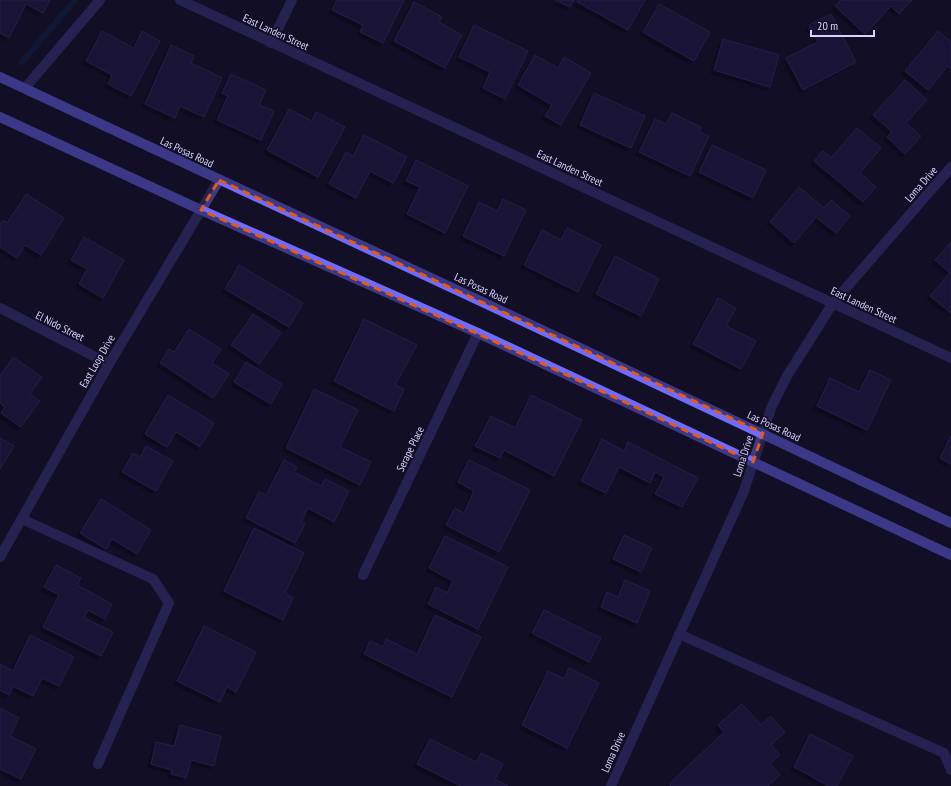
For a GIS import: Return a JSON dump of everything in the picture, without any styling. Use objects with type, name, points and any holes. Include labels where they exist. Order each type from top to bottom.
[{"type":"main road","name":"Las Posas Road","points":[[0,77],[763,433],[951,523]]},
{"type":"main road","points":[[0,117],[202,210],[478,333],[951,555]]},
{"type":"street","points":[[25,88],[100,0]]},
{"type":"street","name":"East Landen Street","points":[[180,0],[951,358]]},
{"type":"street","points":[[271,43],[292,0]]},
{"type":"street","name":"Loma Drive","points":[[611,786],[744,491],[772,408],[787,376],[833,303],[951,167]]},
{"type":"street","name":"East Loop Drive","points":[[0,557],[109,364],[219,180]]},
{"type":"street","name":"El Nido Street","points":[[0,308],[109,364]]},
{"type":"street","name":"Serape Place","points":[[363,575],[478,333]]},
{"type":"street","points":[[22,519],[153,579],[169,603],[98,764]]},
{"type":"street","points":[[679,634],[944,753],[951,770]]},
{"type":"highlighted area","points":[[219,180],[763,433],[753,462],[507,347],[201,210]]},
{"type":"building","points":[[0,0],[50,0],[43,13],[26,4],[9,38],[0,33]]},
{"type":"building","points":[[337,0],[404,0],[383,43],[360,32],[363,25],[332,10]]},
{"type":"building","points":[[555,0],[574,0],[570,7]]},
{"type":"building","points":[[578,0],[645,0],[628,30],[577,2]]},
{"type":"building","points":[[841,0],[912,0],[899,14],[891,6],[865,34],[835,6]]},
{"type":"building","points":[[414,2],[442,17],[439,22],[462,35],[445,68],[394,41]]},
{"type":"building","points":[[659,4],[710,32],[694,61],[643,32]]},
{"type":"building","points":[[831,14],[856,62],[803,90],[786,58],[818,42],[809,25]]},
{"type":"building","points":[[474,25],[528,51],[505,99],[483,88],[490,72],[459,57]]},
{"type":"building","points":[[102,31],[134,48],[142,31],[160,41],[131,96],[108,84],[112,75],[86,61]]},
{"type":"building","points":[[938,31],[951,42],[951,69],[948,66],[928,90],[905,71]]},
{"type":"building","points":[[723,39],[779,55],[770,87],[714,70]]},
{"type":"building","points":[[171,45],[194,56],[191,63],[222,78],[204,117],[180,106],[175,118],[145,104]]},
{"type":"building","points":[[535,55],[558,68],[564,57],[591,73],[561,125],[545,116],[552,105],[518,85]]},
{"type":"building","points":[[231,74],[266,90],[259,105],[274,111],[261,140],[217,120],[228,96],[222,93]]},
{"type":"building","points":[[905,80],[927,100],[906,123],[921,136],[905,154],[887,137],[892,132],[873,115]]},
{"type":"building","points":[[594,93],[645,116],[631,148],[580,125]]},
{"type":"building","points":[[289,109],[312,121],[316,112],[345,127],[318,177],[267,150]]},
{"type":"building","points":[[672,113],[701,127],[699,132],[709,136],[690,176],[639,152],[655,119],[666,124]]},
{"type":"building","points":[[857,128],[881,148],[860,173],[876,187],[863,202],[814,161],[823,151],[831,158]]},
{"type":"building","points":[[364,135],[407,157],[393,183],[370,171],[356,198],[329,184],[346,152],[353,156]]},
{"type":"building","points":[[712,145],[766,170],[753,198],[699,172]]},
{"type":"building","points":[[416,160],[468,186],[445,233],[407,214],[420,187],[406,181]]},
{"type":"building","points":[[799,187],[824,208],[831,200],[850,216],[836,233],[816,217],[794,243],[770,222]]},
{"type":"building","points":[[26,194],[64,218],[41,255],[25,245],[17,258],[0,247],[0,224],[3,220],[7,223]]},
{"type":"building","points":[[503,199],[526,210],[504,256],[463,236],[479,202],[497,211]]},
{"type":"building","points":[[567,228],[601,245],[578,292],[524,265],[542,230],[561,240]]},
{"type":"building","points":[[84,237],[124,260],[103,298],[79,284],[87,269],[71,260]]},
{"type":"building","points":[[951,242],[951,313],[930,296],[950,273],[935,260]]},
{"type":"building","points":[[615,256],[659,279],[641,316],[596,294]]},
{"type":"building","points":[[239,265],[303,303],[289,327],[225,289]]},
{"type":"building","points":[[718,298],[736,308],[726,326],[756,341],[741,369],[693,344]]},
{"type":"building","points":[[253,314],[281,333],[259,364],[231,345]]},
{"type":"building","points":[[364,319],[417,345],[395,385],[404,389],[394,411],[334,381]]},
{"type":"building","points":[[189,329],[221,349],[212,363],[229,374],[213,398],[160,363],[169,349],[174,352]]},
{"type":"building","points":[[13,357],[42,377],[30,394],[40,401],[21,427],[1,413],[5,407],[0,403],[0,376]]},
{"type":"building","points":[[246,362],[282,384],[271,404],[234,382]]},
{"type":"building","points":[[870,370],[891,380],[867,430],[817,406],[830,378],[859,392]]},
{"type":"building","points":[[314,389],[358,410],[340,447],[371,462],[360,485],[286,448]]},
{"type":"building","points":[[168,395],[214,423],[200,447],[176,432],[167,447],[145,434]]},
{"type":"building","points":[[531,395],[582,420],[554,476],[504,450],[500,458],[475,446],[491,416],[515,428]]},
{"type":"building","points":[[951,436],[951,464],[940,458]]},
{"type":"building","points":[[0,438],[14,446],[0,469]]},
{"type":"building","points":[[602,439],[624,451],[628,442],[698,478],[682,507],[655,494],[664,477],[655,472],[650,483],[619,467],[606,493],[581,481]]},
{"type":"building","points":[[146,446],[173,461],[156,491],[122,472],[133,453],[140,457]]},
{"type":"building","points":[[284,460],[297,467],[294,472],[321,486],[325,479],[349,491],[334,522],[308,508],[301,522],[305,524],[295,543],[246,518],[259,492],[266,495]]},
{"type":"building","points":[[469,460],[530,490],[499,552],[446,525],[455,508],[464,513],[474,491],[458,482]]},
{"type":"building","points":[[101,499],[151,530],[137,554],[112,539],[106,549],[80,533]]},
{"type":"building","points":[[254,528],[304,553],[285,593],[293,598],[283,620],[224,591]]},
{"type":"building","points":[[624,535],[652,548],[641,572],[613,559]]},
{"type":"building","points":[[445,536],[508,567],[478,629],[428,604],[436,587],[447,593],[453,581],[429,568]]},
{"type":"building","points":[[56,565],[81,578],[77,585],[112,604],[105,619],[88,610],[84,618],[113,632],[101,656],[43,627],[59,595],[44,587]]},
{"type":"building","points":[[625,580],[650,591],[637,623],[601,607],[607,592],[618,597]]},
{"type":"building","points":[[544,610],[601,638],[589,662],[532,633]]},
{"type":"building","points":[[435,615],[481,637],[452,697],[364,654],[370,641],[383,647],[386,639],[417,654]]},
{"type":"building","points":[[204,626],[256,652],[236,692],[227,687],[220,702],[177,681]]},
{"type":"building","points":[[30,635],[74,657],[59,686],[42,678],[33,696],[13,686],[9,695],[0,690],[0,664],[13,671]]},
{"type":"building","points":[[569,668],[599,683],[567,748],[522,725],[548,671],[564,679]]},
{"type":"building","points":[[742,704],[761,725],[771,716],[785,732],[771,745],[780,755],[770,764],[780,775],[768,786],[671,786],[669,784],[724,732],[718,725]]},
{"type":"building","points":[[0,708],[19,718],[10,736],[36,749],[21,779],[0,769]]},
{"type":"building","points":[[180,725],[221,736],[214,766],[191,760],[186,778],[171,774],[172,770],[151,764],[156,742],[174,746]]},
{"type":"building","points":[[810,734],[853,756],[837,786],[827,786],[794,767]]},
{"type":"building","points":[[430,739],[476,762],[481,753],[503,764],[495,779],[508,786],[461,786],[417,764]]},
{"type":"waterway","points":[[22,62],[75,0]]}]
